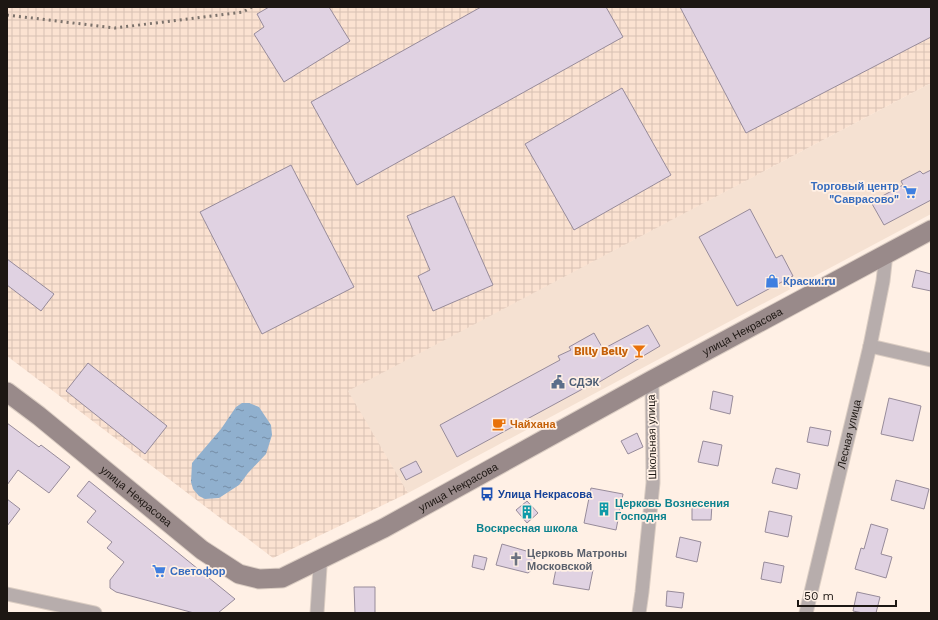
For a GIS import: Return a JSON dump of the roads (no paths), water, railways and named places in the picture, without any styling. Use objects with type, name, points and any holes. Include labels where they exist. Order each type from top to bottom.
[{"type":"street","name":"улица Некрасова","points":[[7,392],[39,416],[202,550],[239,574],[259,580],[282,578],[384,528],[652,380],[931,230]]},
{"type":"street","name":"Лесная улица","points":[[806,613],[870,346],[883,280],[886,254]]},
{"type":"street","points":[[870,346],[931,360]]},
{"type":"street","name":"Школьная улица","points":[[638,613],[642,592],[653,483],[652,380]]},
{"type":"street","points":[[317,613],[320,568],[319,559]]},
{"type":"street","points":[[7,594],[95,613]]},
{"type":"water","points":[[242,403],[249,403],[259,407],[271,425],[272,435],[266,454],[239,485],[219,498],[205,499],[199,496],[193,489],[191,482],[192,463],[221,429],[236,407]]},
{"type":"railway","points":[[7,15],[115,28],[243,12],[252,7]]},
{"type":"place","name":"Торговый центр \"Саврасово\"","points":[[910,192]]},
{"type":"place","name":"Краски.ru","points":[[772,281]]},
{"type":"place","name":"Billy Belly","points":[[639,351]]},
{"type":"place","name":"СДЭК","points":[[558,382]]},
{"type":"place","name":"Чайхана","points":[[499,424]]},
{"type":"place","name":"Улица Некрасова","points":[[487,494]]},
{"type":"place","name":"Церковь Вознесения Господня","points":[[604,509]]},
{"type":"place","name":"Воскресная школа","points":[[527,512]]},
{"type":"place","name":"Церковь Матроны Московской","points":[[516,559]]},
{"type":"place","name":"Светофор","points":[[159,571]]}]
